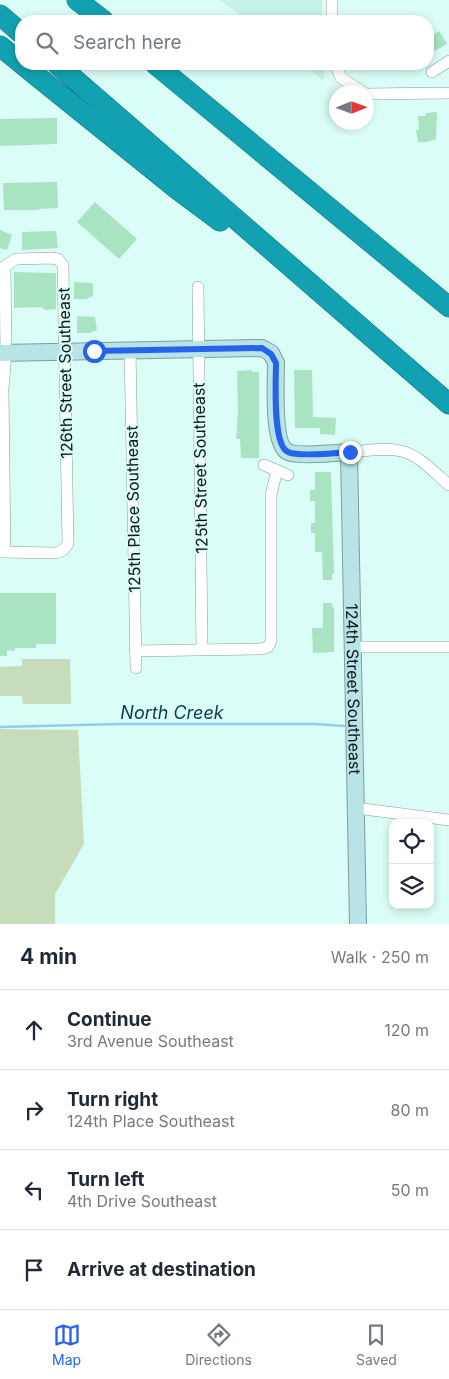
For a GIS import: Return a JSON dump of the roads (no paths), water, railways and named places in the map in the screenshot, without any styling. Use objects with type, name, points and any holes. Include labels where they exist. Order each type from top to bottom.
[{"type":"highway","points":[[77,0],[97,15]]},
{"type":"highway","points":[[93,0],[102,15]]},
{"type":"highway","points":[[0,14],[15,28]]},
{"type":"highway","points":[[0,46],[15,58]]},
{"type":"highway","points":[[31,70],[178,190],[333,303]]},
{"type":"highway","points":[[64,70],[449,404]]},
{"type":"highway","points":[[162,70],[449,307]]},
{"type":"street","points":[[332,0],[332,15]]},
{"type":"street","points":[[432,72],[449,61]]},
{"type":"street","points":[[338,70],[341,78],[352,85]]},
{"type":"street","points":[[374,94],[449,93]]},
{"type":"street","name":"126th Street Southeast","points":[[3,353],[5,266],[16,259],[52,258],[58,260],[63,265],[68,544],[57,553],[3,552]]},
{"type":"street","name":"125th Street Southeast","points":[[198,287],[202,650]]},
{"type":"street","points":[[3,552],[3,353],[262,348],[271,354],[276,363],[277,434],[281,446],[287,452],[296,454],[402,451],[414,456],[449,485]]},
{"type":"street","name":"125th Place Southeast","points":[[130,350],[136,668]]},
{"type":"street","name":"124th Street Southeast","points":[[350,452],[358,924]]},
{"type":"street","points":[[264,465],[288,475]]},
{"type":"street","points":[[136,651],[261,649],[268,647],[271,641],[271,495],[277,470]]},
{"type":"street","points":[[353,647],[449,647]]},
{"type":"street","points":[[356,808],[449,820]]},
{"type":"waterway","name":"North Creek","points":[[0,727],[119,724],[316,724],[344,726]]}]
